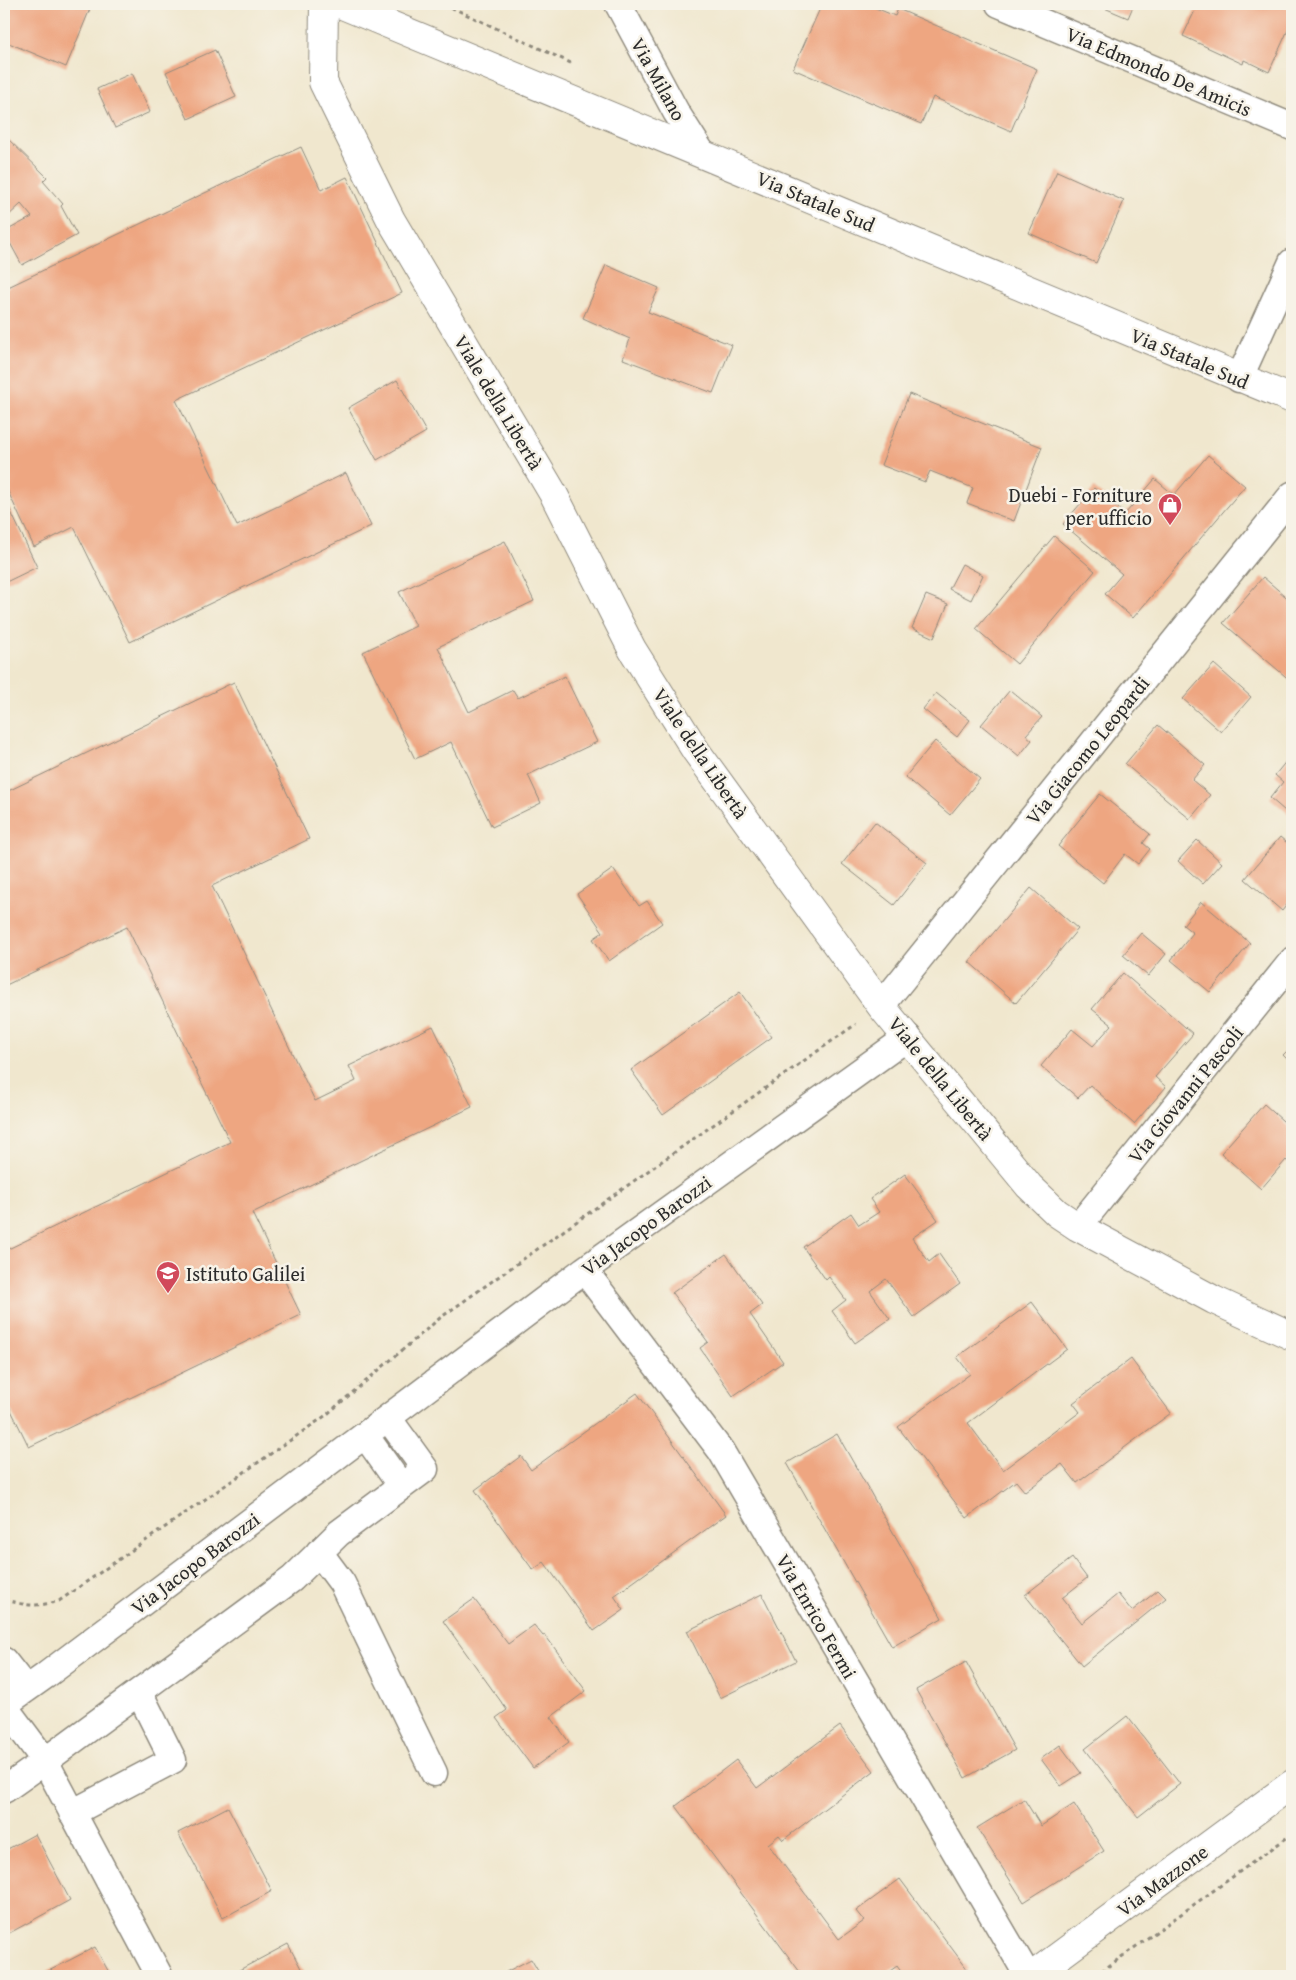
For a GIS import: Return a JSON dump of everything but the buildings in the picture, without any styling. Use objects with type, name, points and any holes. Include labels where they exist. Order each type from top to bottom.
[{"type":"street","name":"Viale della Libertà","points":[[324,4],[323,82],[391,220],[554,495],[632,649],[696,751],[881,1006],[1029,1186],[1057,1213],[1078,1227],[1214,1300],[1292,1336]]},
{"type":"street","name":"Via Statale Sud","points":[[340,4],[702,153],[1239,379],[1292,399]]},
{"type":"street","name":"Via Milano","points":[[618,4],[676,112],[702,153]]},
{"type":"street","name":"Via Edmondo De Amicis","points":[[1003,5],[1292,128]]},
{"type":"street","points":[[1239,379],[1292,262]]},
{"type":"street","name":"Via Giacomo Leopardi","points":[[881,1006],[1292,495]]},
{"type":"street","name":"Via Giovanni Pascoli","points":[[1078,1227],[1292,961]]},
{"type":"street","name":"Via Jacopo Barozzi","points":[[159,1976],[45,1761],[4,1705],[584,1270],[908,1037]]},
{"type":"street","name":"Via Enrico Fermi","points":[[584,1270],[721,1451],[1028,1976]]},
{"type":"street","points":[[4,1790],[292,1578],[339,1533],[424,1469],[388,1418]]},
{"type":"street","points":[[365,1436],[401,1486]]},
{"type":"street","points":[[319,1552],[342,1583],[434,1773]]},
{"type":"street","points":[[4,1661],[26,1689]]},
{"type":"street","points":[[72,1813],[173,1760],[139,1692]]},
{"type":"street","name":"Via Mazzone","points":[[1032,1976],[1292,1784]]},
{"type":"path","points":[[4,1601],[23,1605],[43,1606],[59,1601],[325,1416],[440,1318],[881,1006]]},
{"type":"path","points":[[1095,1976],[1292,1834]]},
{"type":"place","name":"Duebi - Forniture per ufficio","points":[[1170,526]]},
{"type":"place","name":"Istituto Galilei","points":[[168,1294]]}]
